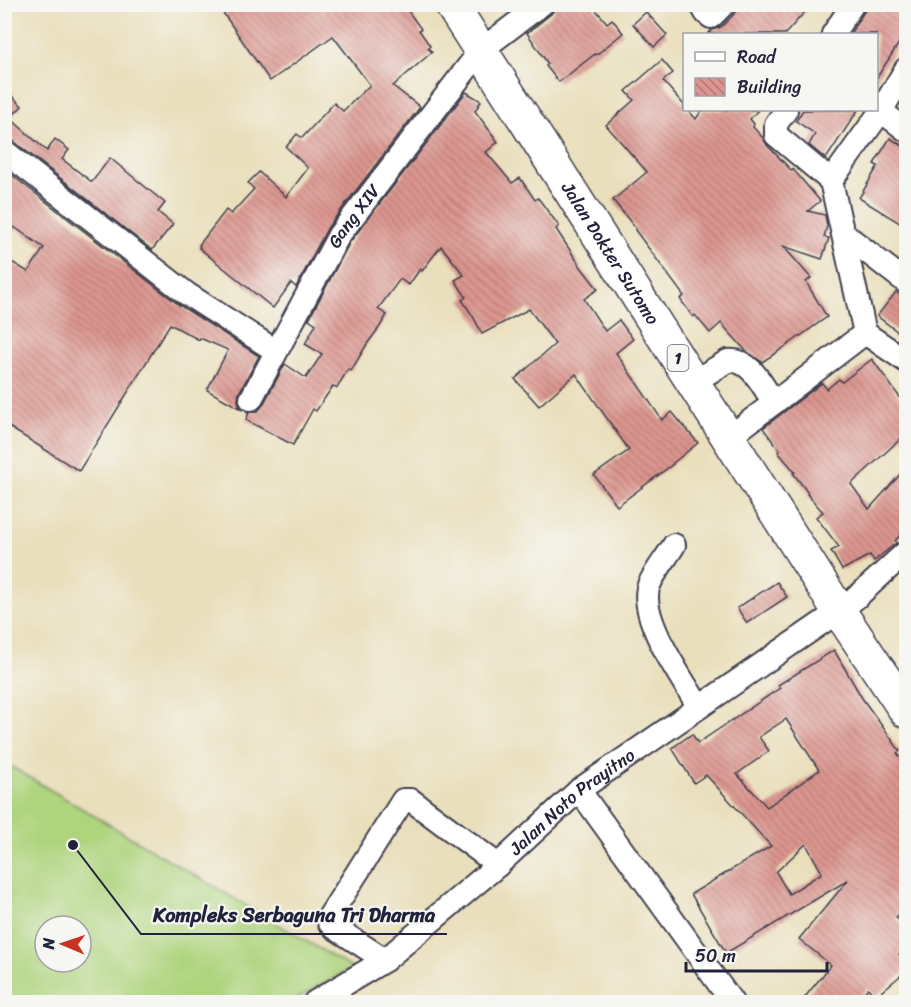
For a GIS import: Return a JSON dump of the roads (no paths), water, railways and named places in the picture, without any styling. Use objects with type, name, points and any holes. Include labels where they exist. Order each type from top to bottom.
[{"type":"highway","name":"Jalan Dokter Sutomo","points":[[451,4],[839,611],[906,711]]},
{"type":"street","name":"Gang XIV","points":[[251,399],[339,235],[481,50],[542,4]]},
{"type":"street","points":[[701,4],[711,17],[724,4]]},
{"type":"street","points":[[834,33],[853,4]]},
{"type":"street","points":[[831,181],[881,111],[906,69]]},
{"type":"street","points":[[785,111],[776,124],[776,135],[831,181],[865,333],[906,361]]},
{"type":"street","points":[[881,111],[906,130]]},
{"type":"street","points":[[4,151],[188,294],[276,351]]},
{"type":"street","points":[[843,233],[906,282]]},
{"type":"street","points":[[728,438],[865,333]]},
{"type":"street","points":[[693,382],[728,361],[734,360],[750,369],[774,403]]},
{"type":"street","points":[[674,545],[649,585],[648,607],[656,634],[699,707]]},
{"type":"street","name":"Jalan Noto Prayitno","points":[[315,1002],[385,960],[498,865],[579,790],[839,611],[906,552]]},
{"type":"street","points":[[579,790],[732,1002]]},
{"type":"street","points":[[385,960],[329,922],[329,916],[403,801],[411,800],[498,865]]},
{"type":"place","name":"Kompleks Serbaguna Tri Dharma","points":[[73,845]]}]
